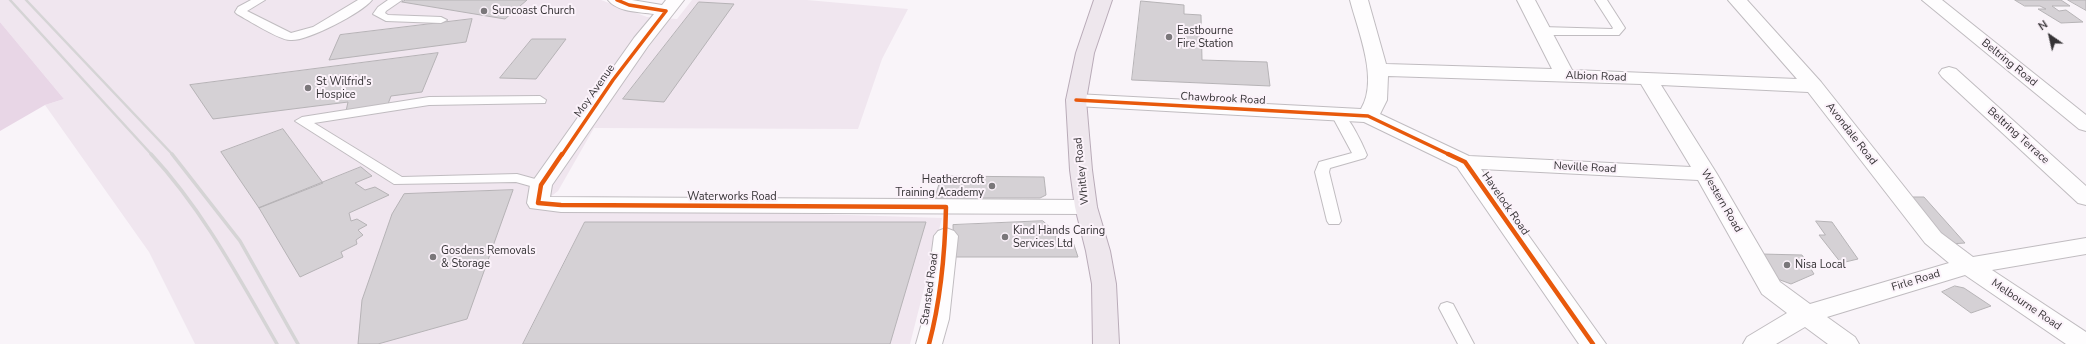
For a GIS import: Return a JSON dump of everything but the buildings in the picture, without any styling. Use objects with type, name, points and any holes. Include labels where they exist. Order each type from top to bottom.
[{"type":"main road","name":"Whitley Road","points":[[1103,0],[1084,53],[1076,100],[1081,170],[1086,207],[1098,251],[1104,284],[1106,344]]},
{"type":"street","points":[[617,0],[629,5],[670,5]]},
{"type":"street","points":[[1359,0],[1378,70],[1377,100],[1368,116]]},
{"type":"street","points":[[1526,0],[1565,76]]},
{"type":"street","name":"Avondale Road","points":[[1737,0],[1814,86],[1933,238],[1968,266]]},
{"type":"street","name":"Beltring Road","points":[[1931,0],[2086,126]]},
{"type":"street","name":"Moy Avenue","points":[[541,184],[613,80],[670,5]]},
{"type":"street","name":"Albion Road","points":[[1378,70],[1647,78],[1814,86]]},
{"type":"street","name":"Beltring Terrace","points":[[1949,73],[2086,198]]},
{"type":"street","name":"Western Road","points":[[1647,78],[1706,174],[1771,288],[1846,344]]},
{"type":"street","name":"Chawbrook Road","points":[[1076,100],[1368,116]]},
{"type":"street","name":"Havelock Road","points":[[1368,116],[1465,162],[1593,344]]},
{"type":"street","name":"Neville Road","points":[[1465,162],[1706,174]]},
{"type":"street","name":"Waterworks Road","points":[[541,184],[538,203],[561,206],[1086,207]]},
{"type":"street","name":"Stansted Road","points":[[929,344],[936,319],[946,236]]},
{"type":"street","name":"Firle Road","points":[[1756,344],[1806,314],[1968,266],[2086,246]]},
{"type":"street","name":"Melbourne Road","points":[[1968,266],[2085,344]]},
{"type":"lane","points":[[259,0],[242,8],[241,12],[289,37],[296,38],[312,32],[366,0]]},
{"type":"lane","points":[[396,0],[382,9],[379,14],[386,18],[441,20]]},
{"type":"lane","points":[[1542,31],[1615,33],[1619,28],[1601,0]]},
{"type":"lane","points":[[540,100],[429,101],[302,121],[399,181],[517,178],[541,184]]},
{"type":"lane","points":[[1334,221],[1322,172],[1324,165],[1360,154],[1338,114]]},
{"type":"lane","points":[[1447,308],[1466,344]]},
{"type":"shaded area","points":[[0,0],[601,0],[647,17],[677,19],[692,0],[807,0],[908,9],[882,59],[858,129],[594,128],[558,191],[540,205],[942,218],[910,344],[195,344],[149,252],[45,105],[64,99],[0,22]]},
{"type":"shaded area","points":[[0,22],[64,99],[45,105],[0,131]]},
{"type":"railway","points":[[10,0],[152,155]]},
{"type":"railway","points":[[26,0],[173,155]]},
{"type":"railway","points":[[151,154],[170,176],[204,221],[277,344]]},
{"type":"railway","points":[[172,154],[240,241],[298,344]]},
{"type":"cycle path","points":[[617,0],[629,5],[666,11],[613,80],[541,185],[538,203],[561,205],[946,207],[945,242],[940,293],[929,344]]},
{"type":"cycle path","points":[[1076,100],[1368,116],[1465,162],[1593,344]]},
{"type":"place","name":"Suncoast Church","points":[[484,11]]},
{"type":"place","name":"Eastbourne Fire Station","points":[[1169,37]]},
{"type":"place","name":"St Wilfrid's Hospice","points":[[308,88]]},
{"type":"place","name":"Heathercroft Training Academy","points":[[992,186]]},
{"type":"place","name":"Kind Hands Caring Services Ltd","points":[[1005,237]]},
{"type":"place","name":"Gosdens Removals & Storage","points":[[433,257]]},
{"type":"place","name":"Nisa Local","points":[[1787,265]]}]
